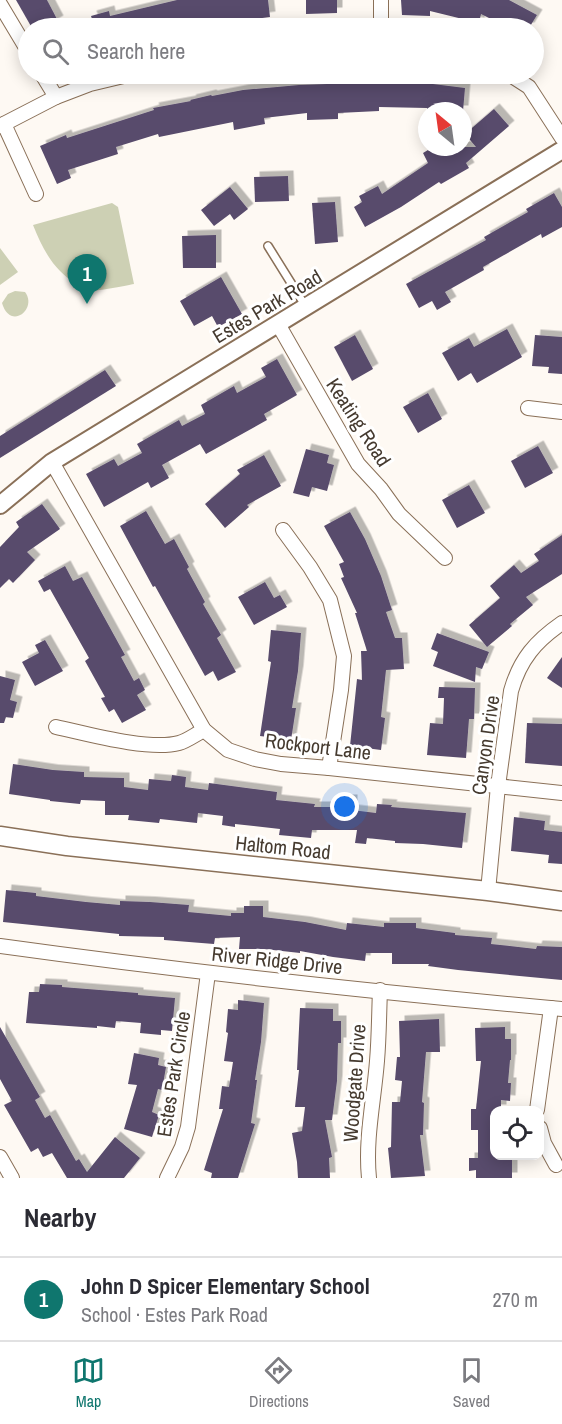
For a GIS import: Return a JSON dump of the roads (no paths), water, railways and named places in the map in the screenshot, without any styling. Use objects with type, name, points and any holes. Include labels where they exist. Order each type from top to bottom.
[{"type":"main road","name":"Haltom Road","points":[[0,836],[67,846],[562,901]]},
{"type":"street","points":[[381,0],[381,18]]},
{"type":"street","points":[[0,4],[18,34]]},
{"type":"street","points":[[48,84],[56,97]]},
{"type":"street","points":[[36,194],[2,125],[56,97],[90,84]]},
{"type":"street","points":[[524,84],[529,87],[562,138]]},
{"type":"street","name":"Estes Park Road","points":[[0,505],[52,462],[562,150]]},
{"type":"street","name":"Keating Road","points":[[278,324],[358,464],[381,489],[399,514],[445,558]]},
{"type":"street","points":[[528,408],[562,412]]},
{"type":"street","name":"Rockport Lane","points":[[52,462],[204,730],[228,750],[255,759],[281,764],[562,793]]},
{"type":"street","points":[[282,530],[310,567],[330,600],[344,656],[329,768]]},
{"type":"street","name":"Canyon Drive","points":[[488,891],[498,786],[511,691],[515,678],[530,651],[539,640],[562,623]]},
{"type":"street","points":[[56,727],[133,743],[158,745],[179,743],[204,730]]},
{"type":"street","name":"River Ridge Drive","points":[[0,946],[208,973],[556,1008]]},
{"type":"street","name":"Estes Park Circle","points":[[167,1178],[182,1148],[188,1127],[208,973]]},
{"type":"street","name":"Woodgate Drive","points":[[369,1178],[368,1148],[377,1061],[380,990]]},
{"type":"street","points":[[538,1106],[556,1008]]},
{"type":"street","points":[[544,1143],[556,1165]]},
{"type":"street","points":[[0,1157],[12,1178]]},
{"type":"lane","points":[[268,246],[306,307]]},
{"type":"place","name":"John D Spicer Elementary School","points":[[87,304]]}]
